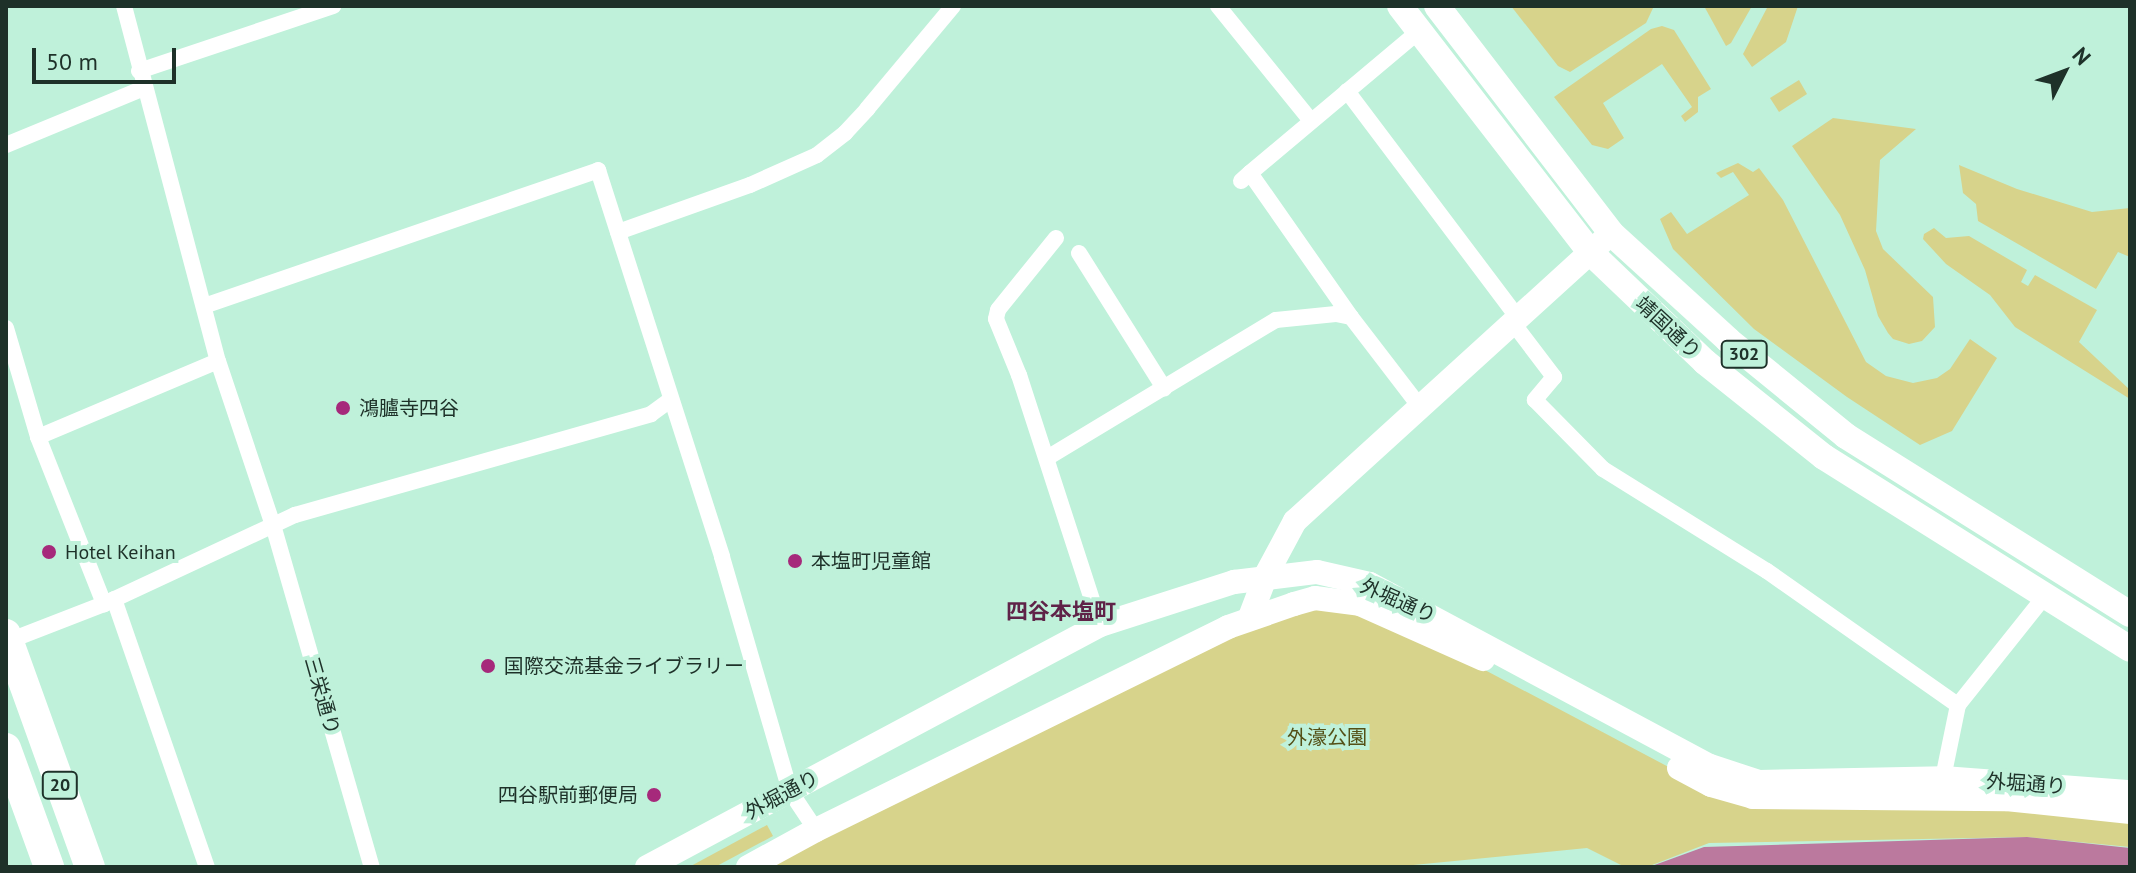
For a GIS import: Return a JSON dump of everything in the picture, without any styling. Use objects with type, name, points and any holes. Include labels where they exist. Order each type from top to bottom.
[{"type":"highway","name":"20","points":[[7,639],[90,867]]},
{"type":"highway","name":"20","points":[[6,748],[49,867]]},
{"type":"main road","name":"靖国通り","points":[[1400,6],[1590,252],[1705,362],[1824,457],[2130,649]]},
{"type":"main road","name":"靖国通り","points":[[1437,6],[1611,233],[1728,340],[1846,436],[2130,614]]},
{"type":"main road","points":[[1250,617],[1266,575],[1295,521],[1611,233]]},
{"type":"main road","name":"外堀通り","points":[[647,867],[1100,625],[1234,582],[1266,575],[1317,572],[1370,584],[1710,766],[1759,782],[1943,778],[2130,792]]},
{"type":"main road","name":"外堀通り","points":[[748,867],[816,830],[1250,617],[1315,598],[1360,604],[1483,659],[1711,785],[1733,793],[1753,797],[2006,799],[2130,812]]},
{"type":"street","name":"三栄通り","points":[[124,6],[218,361],[273,525],[372,867]]},
{"type":"street","points":[[139,71],[333,6]]},
{"type":"street","points":[[618,232],[738,190],[817,155],[845,133],[867,109],[953,6]]},
{"type":"street","points":[[1218,6],[1311,121]]},
{"type":"street","points":[[1418,32],[1246,177],[1420,407]]},
{"type":"street","points":[[6,145],[144,88]]},
{"type":"street","points":[[1347,91],[1394,148],[1554,377],[1535,400],[1603,469],[1767,571],[1958,705]]},
{"type":"street","points":[[204,306],[598,170],[669,401],[722,557],[790,791],[816,830]]},
{"type":"street","points":[[1056,238],[998,310],[996,319],[1047,458],[1100,625]]},
{"type":"street","points":[[1079,253],[1164,388]]},
{"type":"street","points":[[1047,458],[1276,320],[1336,314],[1351,317]]},
{"type":"street","points":[[6,328],[38,437],[109,601],[207,867]]},
{"type":"street","points":[[38,437],[218,361]]},
{"type":"street","points":[[7,639],[109,601],[295,515],[651,414],[669,401]]},
{"type":"street","points":[[1943,778],[1958,705],[2045,596]]},
{"type":"green space","points":[[1511,6],[1654,6],[1646,23],[1570,72],[1558,66]]},
{"type":"green space","points":[[1704,6],[1752,6],[1731,43],[1726,46]]},
{"type":"green space","points":[[1768,6],[1798,6],[1786,42],[1752,67],[1743,54]]},
{"type":"green space","points":[[1662,26],[1674,30],[1711,89],[1698,97],[1698,112],[1685,122],[1681,116],[1692,107],[1662,64],[1603,103],[1624,138],[1608,149],[1592,145],[1554,97],[1651,29]]},
{"type":"green space","points":[[1799,80],[1807,94],[1779,112],[1770,98]]},
{"type":"green space","points":[[1833,118],[1916,129],[1880,160],[1876,231],[1883,249],[1933,297],[1935,327],[1922,341],[1909,344],[1893,339],[1888,333],[1878,316],[1865,270],[1840,215],[1792,146]]},
{"type":"green space","points":[[1738,163],[1753,172],[1759,168],[1783,200],[1866,362],[1886,376],[1913,383],[1937,378],[1950,369],[1970,339],[1997,358],[1952,431],[1920,445],[1847,397],[1754,329],[1673,249],[1660,219],[1671,212],[1687,234],[1749,195],[1733,172],[1721,178],[1716,173]]},
{"type":"green space","points":[[1959,165],[2017,189],[2092,212],[2130,208],[2130,257],[2118,252],[2096,289],[1978,221],[1976,204],[1963,193]]},
{"type":"green space","points":[[1934,228],[1946,238],[1969,236],[2027,270],[2021,282],[2028,286],[2035,275],[2097,310],[2079,342],[2130,390],[2130,399],[2015,327],[1990,295],[1946,264],[1923,239],[1924,234]]},
{"type":"green space","name":"外濠公園","points":[[1360,604],[1733,801],[1956,800],[2130,822],[2130,847],[2027,837],[1709,843],[1647,867],[1625,867],[1587,848],[1393,867],[749,867],[1296,607]]},
{"type":"green space","points":[[767,825],[773,836],[715,867],[689,867]]},
{"type":"shaded area","points":[[2027,837],[2130,848],[2130,867],[1649,867],[1704,847]]},
{"type":"place","name":"鴻臚寺四谷","points":[[343,408]]},
{"type":"place","name":"Hotel Keihan","points":[[49,552]]},
{"type":"place","name":"本塩町児童館","points":[[795,561]]},
{"type":"place","name":"国際交流基金ライブラリー","points":[[488,666]]},
{"type":"place","name":"四谷駅前郵便局","points":[[654,795]]},
{"type":"district","name":"四谷本塩町","points":[[1061,612]]}]
